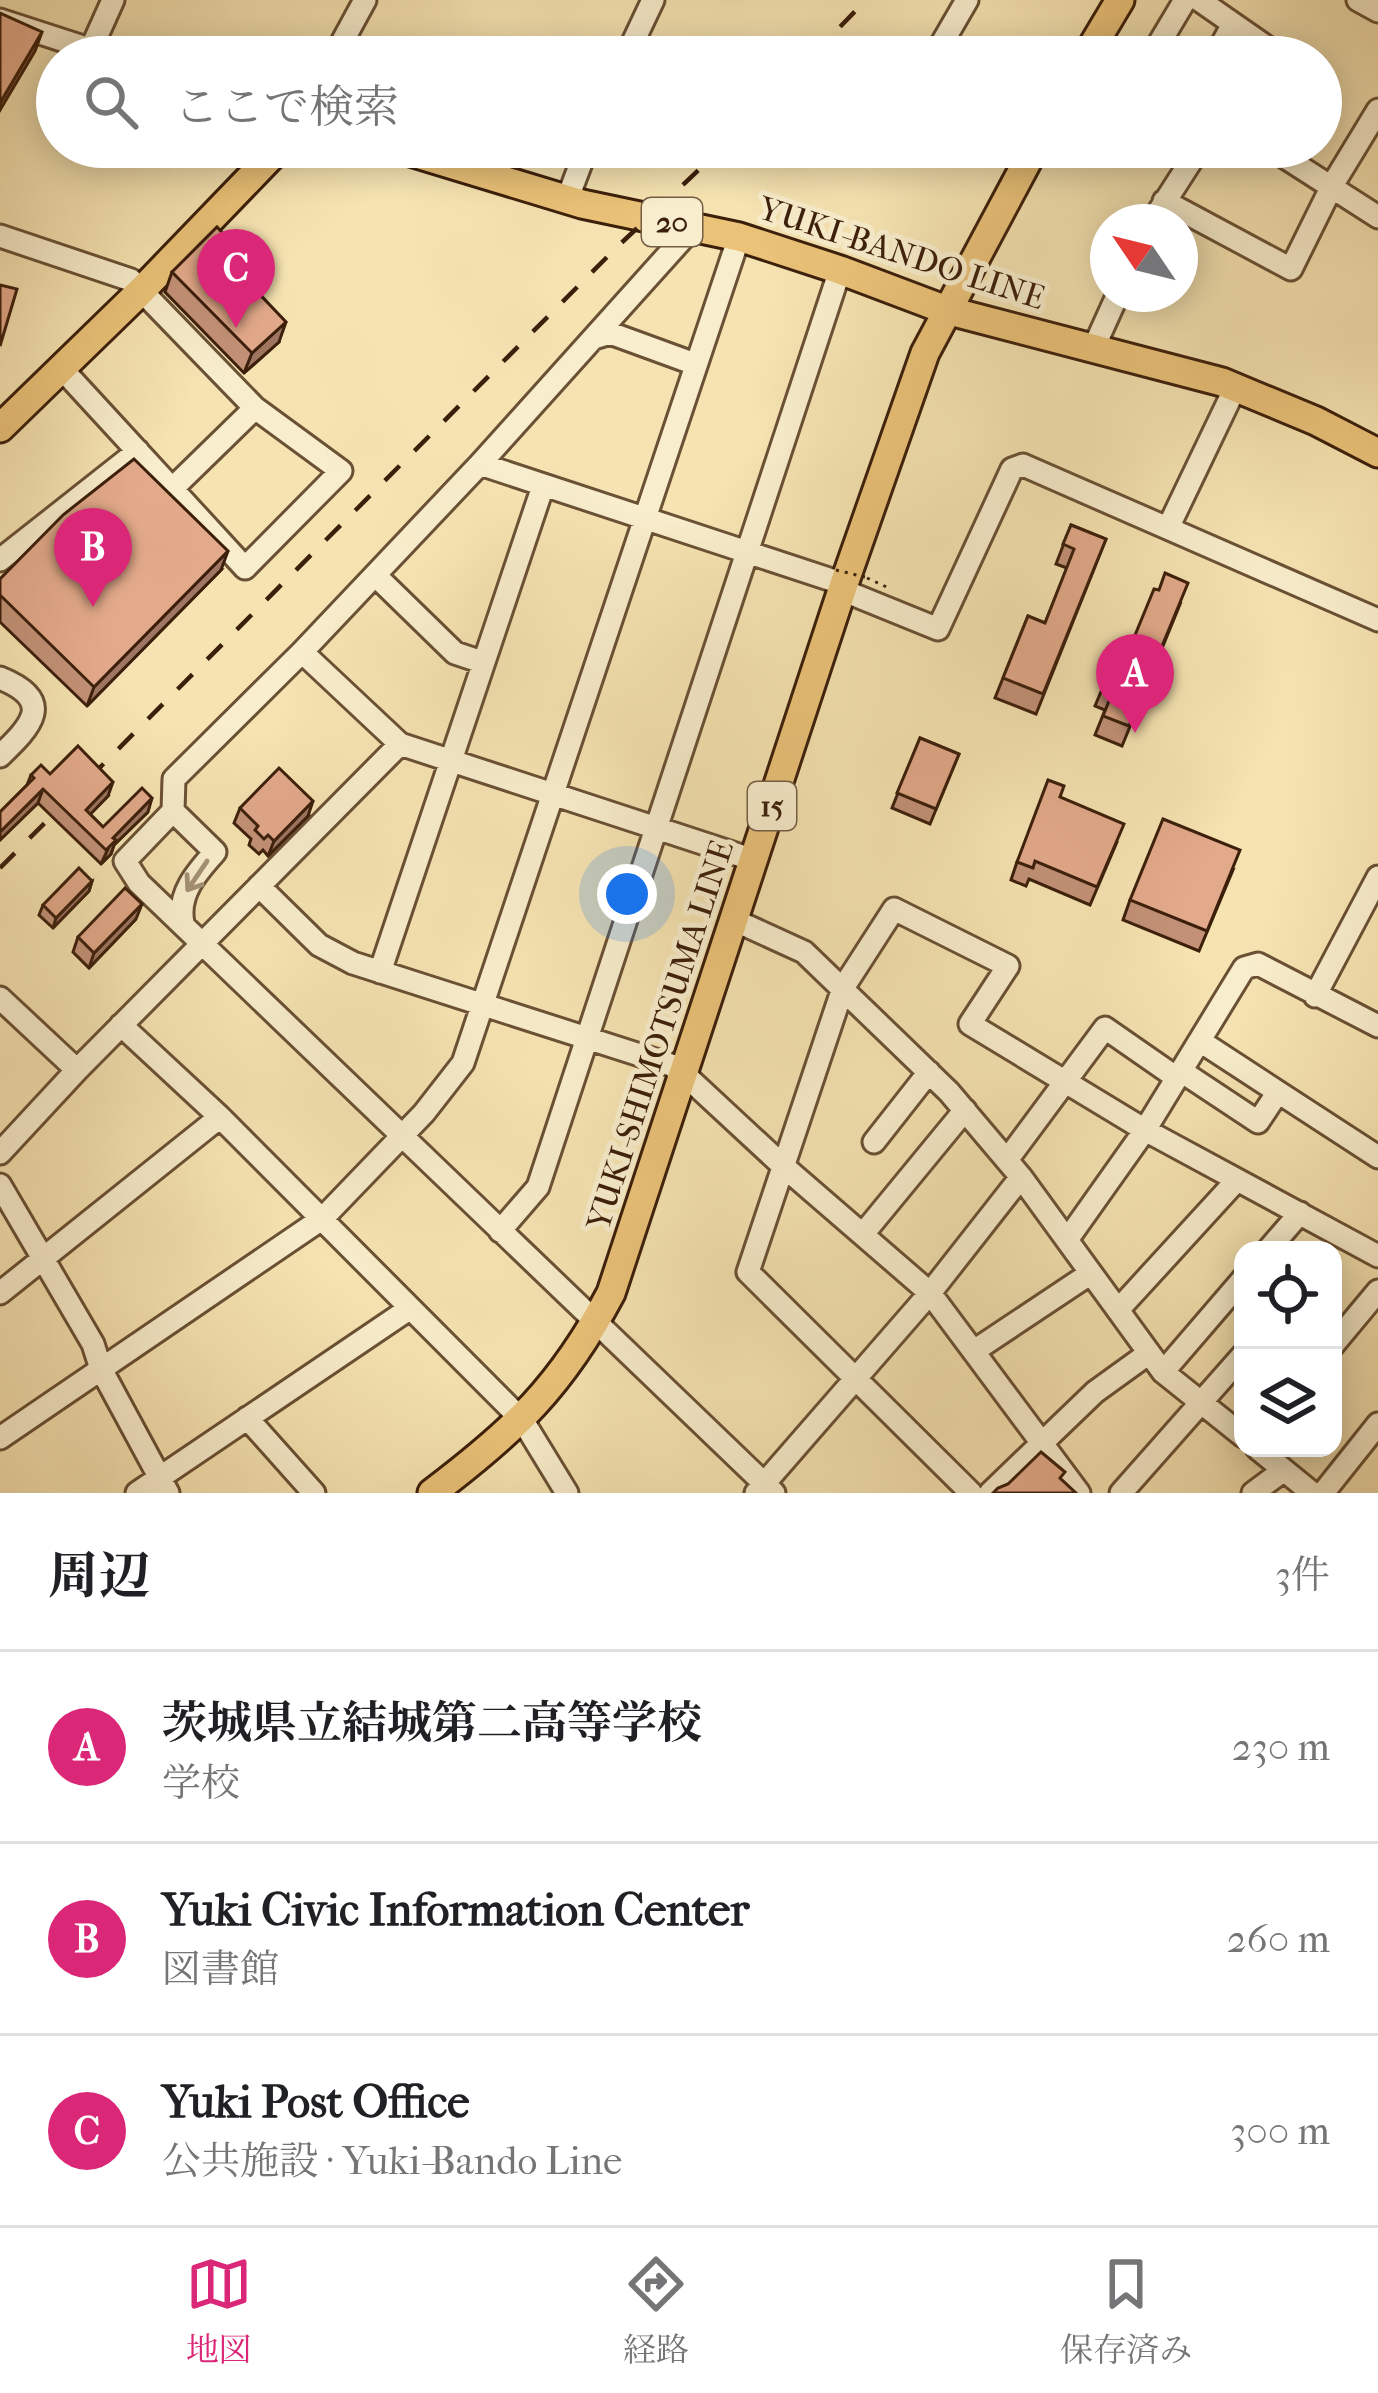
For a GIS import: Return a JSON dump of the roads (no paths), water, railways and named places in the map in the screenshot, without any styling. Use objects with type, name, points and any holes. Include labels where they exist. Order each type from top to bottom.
[{"type":"main road","points":[[1099,36],[1120,0]]},
{"type":"main road","points":[[0,428],[260,168]]},
{"type":"main road","name":"YUKI-BANDO LINE","points":[[463,168],[567,200],[739,237],[946,310],[1236,386],[1378,453]]},
{"type":"main road","name":"YUKI-SHIMOTSUMA LINE","points":[[432,1493],[523,1420],[595,1324],[616,1278],[925,353],[1024,168]]},
{"type":"street","points":[[97,36],[112,0]]},
{"type":"street","points":[[345,36],[365,0]]},
{"type":"street","points":[[636,36],[652,0]]},
{"type":"street","points":[[946,36],[967,0]]},
{"type":"street","points":[[1164,36],[1185,0]]},
{"type":"street","points":[[1199,0],[1250,36]]},
{"type":"street","points":[[1358,0],[1378,11]]},
{"type":"street","points":[[0,20],[50,36]]},
{"type":"street","points":[[1226,36],[1233,24]]},
{"type":"street","points":[[1164,201],[1291,268],[1333,184],[1378,110]]},
{"type":"street","points":[[567,200],[579,168]]},
{"type":"street","points":[[1162,204],[1186,168]]},
{"type":"street","points":[[1306,168],[1378,217]]},
{"type":"street","points":[[694,226],[480,464],[174,779],[173,811],[125,861],[139,883],[765,1490],[930,1293],[1105,1028],[1258,1122],[1278,1092]]},
{"type":"street","points":[[0,236],[130,280],[255,408],[341,471],[245,568],[62,369]]},
{"type":"street","points":[[0,1438],[323,1218],[450,1083],[463,1063],[739,237]]},
{"type":"street","points":[[500,1231],[538,1187],[840,269]]},
{"type":"street","points":[[1094,347],[1110,312]]},
{"type":"street","points":[[595,338],[610,333],[695,364]]},
{"type":"street","points":[[1168,528],[1236,386]]},
{"type":"street","points":[[172,488],[255,408]]},
{"type":"street","points":[[0,560],[138,451]]},
{"type":"street","points":[[480,464],[847,580],[938,629],[1012,469],[1023,465],[1378,620]]},
{"type":"street","points":[[380,972],[543,485]]},
{"type":"street","points":[[375,575],[455,653],[482,662]]},
{"type":"street","points":[[302,652],[400,744],[754,860]]},
{"type":"street","points":[[0,678],[25,693],[33,707],[31,726],[0,755]]},
{"type":"street","points":[[0,1154],[400,744]]},
{"type":"street","points":[[173,811],[214,852],[185,893],[180,910],[183,922]]},
{"type":"street","points":[[1315,996],[1378,877]]},
{"type":"street","points":[[259,886],[319,945],[380,972],[671,1065],[685,1075],[930,1293],[1079,1493]]},
{"type":"street","points":[[971,1493],[748,1272],[843,988],[894,909],[1008,965],[970,1024],[1145,1130],[1378,1256]]},
{"type":"street","points":[[734,920],[804,952],[929,1072],[1014,1169],[1163,1372],[1234,1429]]},
{"type":"street","points":[[1067,1240],[1145,1130],[1244,968],[1258,964],[1315,996],[1376,1020]]},
{"type":"street","points":[[0,998],[77,1070]]},
{"type":"street","points":[[121,1025],[323,1218],[409,1310],[523,1420],[567,1493]]},
{"type":"street","points":[[1200,1040],[1378,1157]]},
{"type":"street","points":[[874,1142],[929,1072]]},
{"type":"street","points":[[863,1234],[965,1110]]},
{"type":"street","points":[[0,1293],[220,1117]]},
{"type":"street","points":[[1118,1310],[1237,1180]]},
{"type":"street","points":[[0,1185],[93,1343],[101,1369],[164,1485]]},
{"type":"street","points":[[1276,1241],[1300,1213]]},
{"type":"street","points":[[974,1351],[1091,1273]]},
{"type":"street","points":[[1163,1372],[1234,1289]]},
{"type":"street","points":[[1342,1320],[1378,1292]]},
{"type":"street","points":[[136,1493],[164,1485],[247,1418],[409,1310]]},
{"type":"street","points":[[990,1493],[1095,1392],[1149,1353]]},
{"type":"street","points":[[1121,1493],[1234,1365]]},
{"type":"street","points":[[247,1418],[314,1493]]},
{"type":"street","points":[[1323,1493],[1378,1424]]},
{"type":"street","points":[[1268,1457],[1312,1493]]},
{"type":"street","points":[[1253,1493],[1284,1471]]},
{"type":"railway","points":[[831,36],[866,0]]},
{"type":"railway","points":[[0,868],[701,168]]},
{"type":"place","name":"Yuki Post Office","points":[[236,328]]},
{"type":"place","name":"Yuki Civic Information Center","points":[[93,607]]},
{"type":"place","name":"茨城県立結城第二高等学校","points":[[1135,733]]}]
